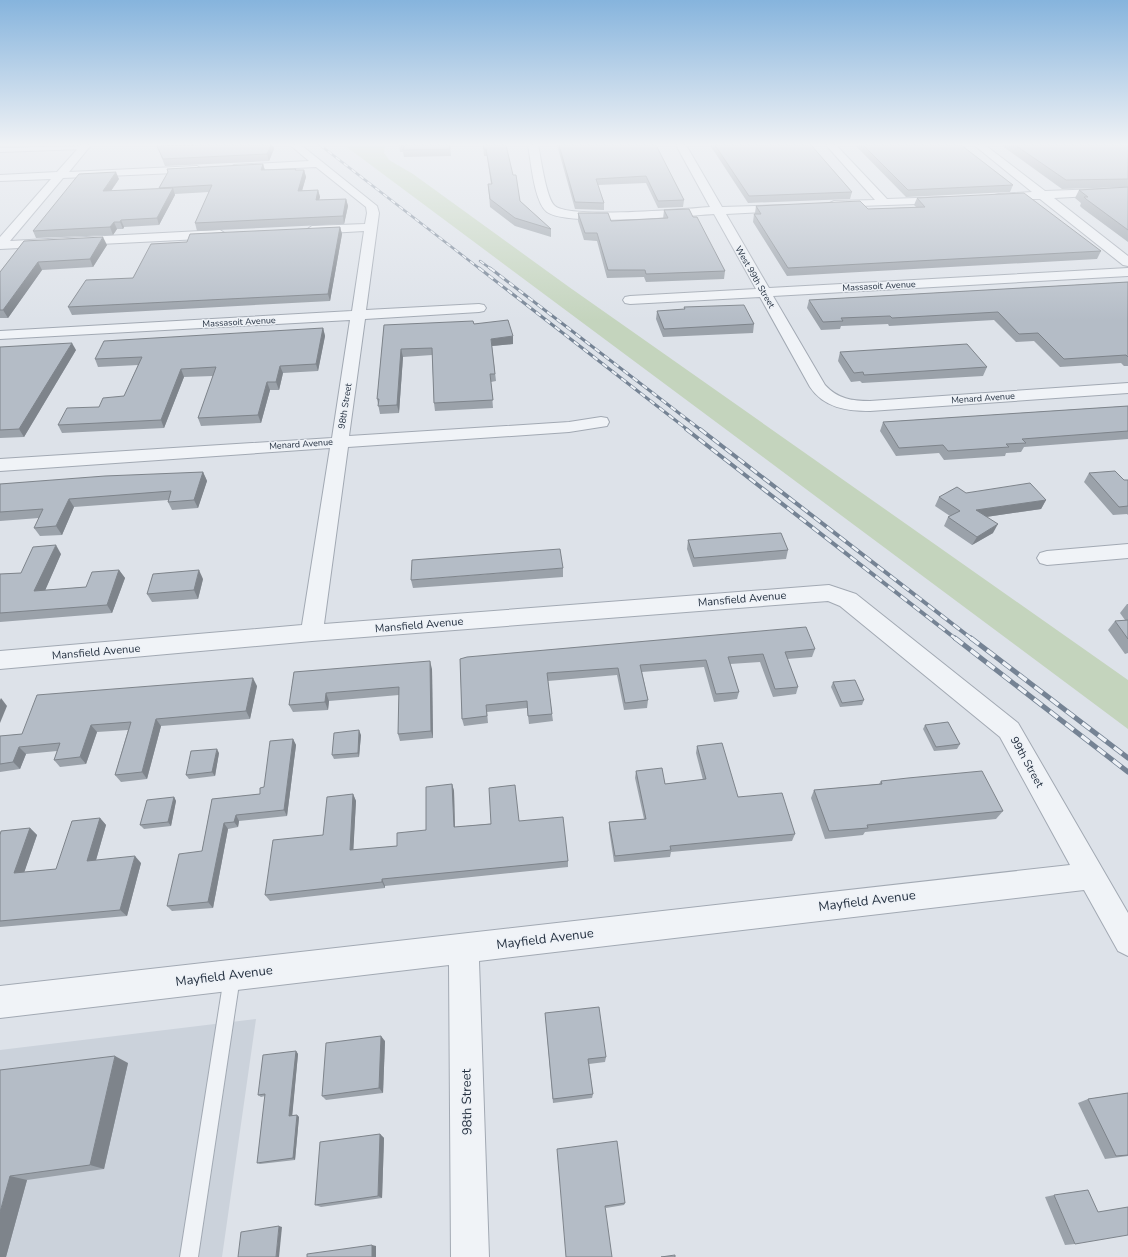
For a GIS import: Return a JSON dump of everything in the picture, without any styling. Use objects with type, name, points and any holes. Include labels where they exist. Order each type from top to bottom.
[{"type":"street","points":[[0,245],[35,204]]},
{"type":"street","name":"98th Street","points":[[312,633],[373,213],[371,206],[368,204]]},
{"type":"street","points":[[548,204],[551,208],[559,212],[596,217],[798,207]]},
{"type":"street","name":"West 99th Street","points":[[713,204],[818,387],[830,400],[837,403]]},
{"type":"street","points":[[822,206],[870,204]]},
{"type":"street","points":[[1054,204],[1128,262]]},
{"type":"street","points":[[299,231],[371,227]]},
{"type":"street","points":[[0,245],[229,234]]},
{"type":"street","name":"Massasoit Avenue","points":[[630,300],[1128,272]]},
{"type":"street","name":"Massasoit Avenue","points":[[0,335],[479,308]]},
{"type":"street","name":"Menard Avenue","points":[[837,403],[870,406],[1128,388]]},
{"type":"street","name":"Menard Avenue","points":[[0,465],[569,427],[601,422]]},
{"type":"street","points":[[1047,558],[1128,551]]},
{"type":"street","name":"Mansfield Avenue","points":[[0,660],[312,633],[821,593],[838,596]]},
{"type":"street","name":"99th Street","points":[[838,596],[848,600],[1009,730],[1128,941]]},
{"type":"street","name":"Mayfield Avenue","points":[[0,1002],[1091,876]]},
{"type":"street","name":"98th Street","points":[[464,948],[470,1257]]},
{"type":"lane","points":[[189,1257],[233,975]]},
{"type":"shaded area","points":[[256,1019],[222,1257],[0,1257],[0,1050]]},
{"type":"green space","points":[[423,204],[454,204],[569,287],[1128,680],[1128,729]]},
{"type":"building","points":[[55,204],[165,204],[157,218],[121,220],[120,222],[114,222],[110,227],[33,231]]},
{"type":"building","points":[[204,204],[345,204],[343,216],[195,223]]},
{"type":"building","points":[[496,204],[523,204],[551,229],[515,218]]},
{"type":"building","points":[[805,204],[863,204],[868,209],[925,207],[922,204],[1038,204],[1101,251],[788,268],[754,214],[761,214],[756,206]]},
{"type":"building","points":[[1092,204],[1128,204],[1128,230]]},
{"type":"building","points":[[689,209],[693,217],[697,217],[725,271],[646,274],[645,270],[608,270],[597,233],[585,233],[578,213],[608,213],[611,221],[668,218],[664,210]]},
{"type":"building","points":[[340,227],[328,294],[68,307],[86,280],[133,278],[151,244],[187,242],[190,234]]},
{"type":"building","points":[[103,237],[90,259],[38,262],[3,310],[0,310],[0,272],[24,241]]},
{"type":"building","points":[[1128,282],[1128,357],[1126,355],[1064,359],[1038,333],[1019,334],[998,312],[892,318],[890,316],[841,318],[843,321],[823,322],[809,300]]},
{"type":"building","points":[[744,305],[754,324],[664,329],[657,311],[685,309],[684,307]]},
{"type":"building","points":[[508,320],[513,336],[491,339],[495,374],[490,374],[493,400],[434,403],[432,348],[401,349],[397,405],[378,406],[379,399],[377,399],[384,325],[473,321],[474,324]]},
{"type":"building","points":[[323,328],[316,364],[280,366],[276,382],[267,382],[258,415],[198,418],[216,367],[181,369],[161,420],[58,425],[67,408],[99,407],[103,398],[124,396],[142,357],[95,359],[104,341]]},
{"type":"building","points":[[72,343],[19,429],[0,430],[0,347]]},
{"type":"building","points":[[967,344],[987,367],[864,375],[863,372],[854,373],[840,352]]},
{"type":"building","points":[[1128,406],[1128,431],[1022,439],[1026,443],[1006,444],[1009,447],[948,451],[943,445],[899,448],[883,422]]},
{"type":"building","points":[[1115,471],[1124,480],[1128,480],[1128,506],[1119,507],[1089,473]]},
{"type":"building","points":[[203,472],[194,500],[168,502],[171,491],[69,499],[56,526],[34,528],[43,509],[0,512],[0,484],[105,476]]},
{"type":"building","points":[[1030,483],[1046,500],[976,510],[998,524],[977,537],[948,517],[960,511],[939,497],[957,487],[966,493]]},
{"type":"building","points":[[781,533],[788,550],[694,558],[688,540]]},
{"type":"building","points":[[56,545],[34,591],[86,587],[92,572],[119,570],[107,605],[0,613],[0,574],[21,573],[33,547]]},
{"type":"building","points":[[560,549],[563,568],[411,580],[412,560]]},
{"type":"building","points":[[199,570],[194,590],[147,594],[153,574]]},
{"type":"building","points":[[1128,620],[1128,639],[1115,621]]},
{"type":"building","points":[[806,627],[815,649],[785,652],[798,687],[775,689],[763,654],[728,657],[739,692],[716,694],[706,660],[640,665],[648,700],[625,703],[618,668],[547,673],[552,714],[528,716],[527,701],[486,705],[487,716],[462,719],[460,659],[467,657]]},
{"type":"building","points":[[430,661],[431,731],[398,734],[399,687],[326,693],[325,702],[289,705],[294,672]]},
{"type":"building","points":[[253,678],[246,711],[156,719],[142,772],[115,775],[131,722],[91,725],[80,757],[54,760],[60,743],[19,747],[13,762],[0,764],[0,736],[22,734],[37,695]]},
{"type":"building","points":[[855,680],[864,700],[842,703],[833,682]]},
{"type":"building","points":[[948,722],[960,744],[936,747],[925,725]]},
{"type":"building","points":[[359,730],[358,753],[332,755],[334,733]]},
{"type":"building","points":[[293,739],[284,810],[236,815],[234,822],[224,823],[208,902],[167,906],[179,854],[202,851],[212,799],[260,794],[260,788],[264,787],[270,741]]},
{"type":"building","points":[[722,743],[738,797],[782,793],[795,834],[670,846],[671,850],[615,856],[609,822],[646,819],[636,771],[662,768],[665,784],[706,779],[697,746]]},
{"type":"building","points":[[217,749],[212,772],[186,775],[191,751]]},
{"type":"building","points":[[982,771],[1003,811],[867,825],[868,828],[829,831],[814,790],[882,784],[881,781]]},
{"type":"building","points":[[452,784],[454,827],[491,824],[489,788],[515,785],[519,821],[563,817],[568,861],[382,879],[382,882],[265,895],[273,840],[323,835],[327,797],[353,794],[350,850],[397,846],[397,833],[426,830],[426,787]]},
{"type":"building","points":[[174,797],[168,822],[140,825],[147,800]]},
{"type":"building","points":[[100,818],[87,861],[135,856],[120,910],[0,921],[1,831],[30,828],[14,873],[56,869],[72,821]]},
{"type":"building","points":[[599,1007],[606,1057],[588,1059],[593,1094],[553,1099],[545,1013]]},
{"type":"building","points":[[381,1036],[379,1088],[322,1096],[326,1043]]},
{"type":"building","points":[[296,1051],[289,1116],[297,1115],[293,1158],[257,1163],[265,1094],[258,1095],[263,1055]]},
{"type":"building","points":[[115,1056],[90,1165],[10,1176],[0,1212],[0,1070]]},
{"type":"building","points":[[1128,1093],[1128,1155],[1116,1156],[1088,1099]]},
{"type":"building","points":[[380,1134],[378,1196],[315,1205],[320,1142]]},
{"type":"building","points":[[617,1141],[625,1203],[605,1206],[612,1257],[566,1257],[557,1149]]},
{"type":"building","points":[[1088,1190],[1098,1212],[1128,1207],[1128,1235],[1075,1244],[1054,1195]]},
{"type":"building","points":[[279,1226],[276,1257],[238,1257],[241,1232]]},
{"type":"building","points":[[372,1245],[372,1257],[307,1257],[307,1254]]},
{"type":"building","points":[[675,1255],[675,1257],[661,1257]]},
{"type":"railway","points":[[396,204],[480,269]]},
{"type":"railway","points":[[480,261],[491,269]]},
{"type":"railway","points":[[479,268],[688,430]]},
{"type":"railway","points":[[490,268],[701,430]]},
{"type":"railway","points":[[686,429],[956,639]]},
{"type":"railway","points":[[700,429],[972,639]]},
{"type":"railway","points":[[955,638],[1128,772]]},
{"type":"railway","points":[[971,638],[1128,758]]}]
